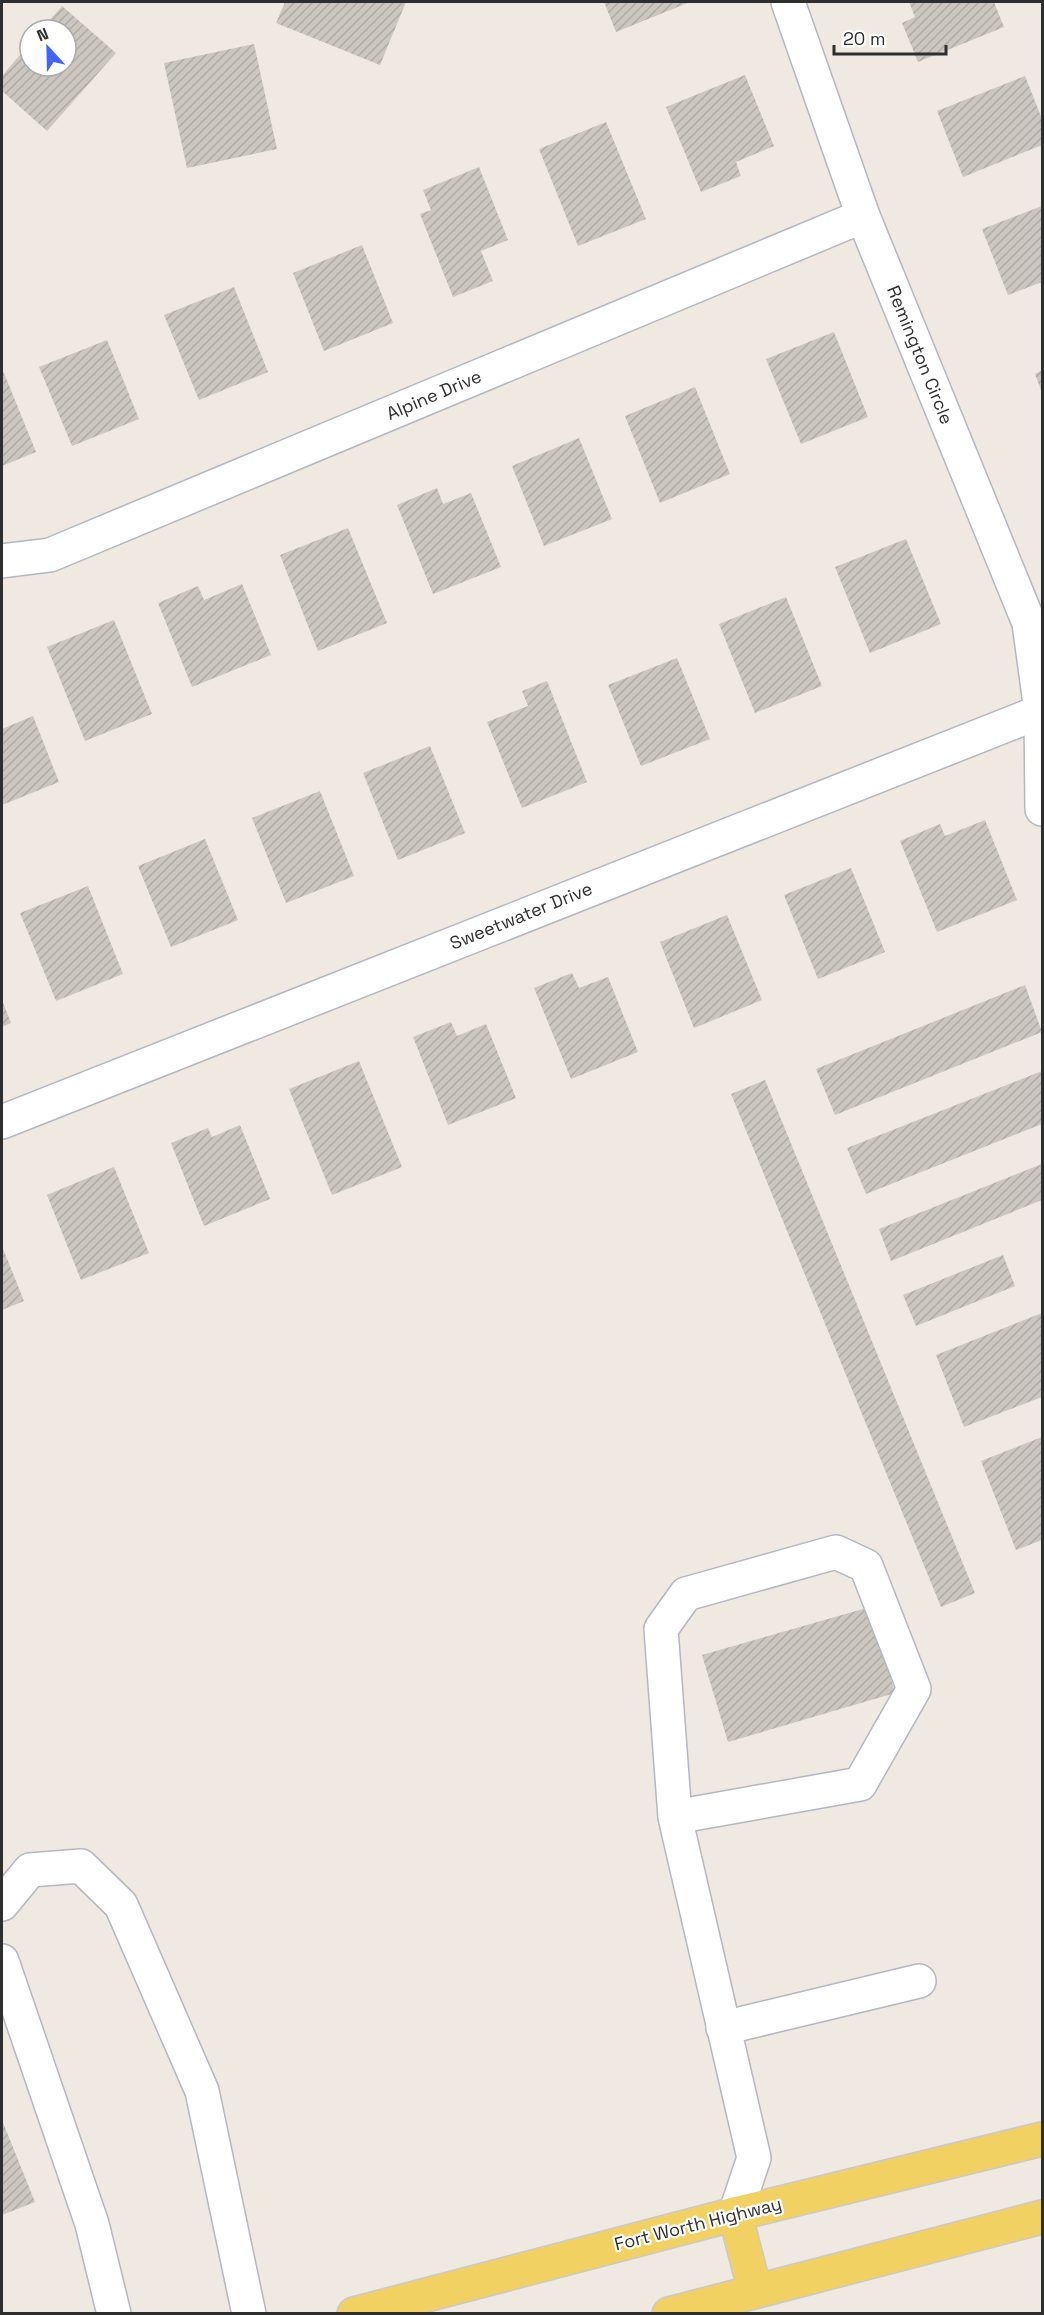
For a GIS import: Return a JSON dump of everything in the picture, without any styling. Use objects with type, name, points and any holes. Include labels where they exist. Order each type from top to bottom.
[{"type":"main road","name":"Fort Worth Highway","points":[[354,2313],[735,2214],[1042,2139]]},
{"type":"main road","points":[[735,2214],[757,2302]]},
{"type":"main road","points":[[669,2313],[757,2302],[1042,2217]]},
{"type":"street","name":"Remington Circle","points":[[788,2],[864,216],[1029,623],[1042,711]]},
{"type":"street","name":"Alpine Drive","points":[[2,561],[50,555],[864,216]]},
{"type":"street","points":[[1042,711],[1042,809]]},
{"type":"street","name":"Sweetwater Drive","points":[[2,1122],[1042,711]]},
{"type":"street","points":[[675,1817],[860,1784],[914,1689],[866,1566],[836,1552],[686,1594],[661,1629],[675,1817],[754,2157],[735,2214]]},
{"type":"street","points":[[2,1904],[30,1870],[81,1866],[121,1905],[202,2091],[249,2313]]},
{"type":"street","points":[[2,1961],[92,2224],[114,2313]]},
{"type":"street","points":[[723,2028],[919,1981]]},
{"type":"building","points":[[285,2],[406,2],[380,65],[276,23]]},
{"type":"building","points":[[604,2],[690,2],[616,32]]},
{"type":"building","points":[[909,2],[994,2],[1004,27],[918,62],[902,23],[915,17]]},
{"type":"building","points":[[62,6],[76,18],[52,18]]},
{"type":"building","points":[[78,20],[116,53],[47,131],[2,91],[2,76],[18,57],[18,78],[78,78]]},
{"type":"building","points":[[254,44],[277,149],[187,168],[164,63]]},
{"type":"building","points":[[745,75],[774,146],[736,162],[741,176],[701,192],[666,107]]},
{"type":"building","points":[[1025,76],[1042,119],[1042,145],[963,177],[937,111]]},
{"type":"building","points":[[606,122],[646,219],[578,246],[539,149]]},
{"type":"building","points":[[479,167],[508,240],[481,251],[493,281],[453,297],[420,214],[431,210],[423,190]]},
{"type":"building","points":[[1042,206],[1042,282],[1008,295],[982,229]]},
{"type":"building","points":[[362,245],[393,323],[324,351],[293,273]]},
{"type":"building","points":[[234,287],[268,372],[199,400],[164,315]]},
{"type":"building","points":[[834,332],[868,417],[801,444],[766,359]]},
{"type":"building","points":[[107,340],[139,419],[72,446],[39,367]]},
{"type":"building","points":[[2,368],[36,452],[2,466]]},
{"type":"building","points":[[1042,370],[1042,393],[1035,374]]},
{"type":"building","points":[[695,387],[730,474],[660,503],[625,416]]},
{"type":"building","points":[[579,438],[612,519],[544,546],[512,466]]},
{"type":"building","points":[[437,488],[443,504],[471,493],[501,567],[433,594],[397,505]]},
{"type":"building","points":[[348,528],[387,623],[318,651],[280,555]]},
{"type":"building","points":[[906,539],[941,624],[870,653],[835,567]]},
{"type":"building","points":[[242,584],[271,655],[192,687],[158,603],[198,586],[204,600]]},
{"type":"building","points":[[786,597],[822,686],[755,713],[719,624]]},
{"type":"building","points":[[114,620],[152,714],[85,741],[47,647]]},
{"type":"building","points":[[677,658],[710,739],[641,766],[608,685]]},
{"type":"building","points":[[547,681],[587,782],[522,808],[487,722],[528,706],[522,691]]},
{"type":"building","points":[[33,716],[59,782],[2,805],[2,729]]},
{"type":"building","points":[[430,746],[465,833],[398,860],[363,773]]},
{"type":"building","points":[[320,791],[354,876],[286,903],[252,818]]},
{"type":"building","points":[[985,820],[1017,900],[937,932],[900,841],[940,824],[945,836]]},
{"type":"building","points":[[205,839],[238,920],[171,947],[138,866]]},
{"type":"building","points":[[851,868],[885,952],[818,979],[784,895]]},
{"type":"building","points":[[88,886],[123,974],[56,1001],[20,913]]},
{"type":"building","points":[[727,915],[762,1000],[694,1028],[660,942]]},
{"type":"building","points":[[572,973],[579,988],[608,977],[638,1052],[571,1079],[534,988]]},
{"type":"building","points":[[1025,985],[1042,1032],[835,1115],[816,1069]]},
{"type":"building","points":[[2,1000],[11,1023],[2,1027]]},
{"type":"building","points":[[451,1022],[457,1036],[486,1024],[516,1098],[448,1125],[413,1037]]},
{"type":"building","points":[[359,1061],[402,1167],[332,1195],[289,1089]]},
{"type":"building","points":[[1042,1071],[1042,1124],[866,1194],[847,1148]]},
{"type":"building","points":[[765,1080],[975,1593],[941,1607],[731,1094]]},
{"type":"building","points":[[240,1125],[270,1199],[204,1226],[171,1143],[208,1128],[212,1137]]},
{"type":"building","points":[[1042,1164],[1042,1200],[891,1261],[879,1229]]},
{"type":"building","points":[[114,1167],[149,1253],[81,1280],[47,1195]]},
{"type":"building","points":[[2,1246],[24,1301],[2,1310]]},
{"type":"building","points":[[1003,1255],[1015,1286],[916,1326],[903,1295]]},
{"type":"building","points":[[1042,1313],[1042,1397],[964,1427],[936,1355]]},
{"type":"building","points":[[1042,1437],[1042,1540],[1016,1550],[981,1461]]},
{"type":"building","points":[[870,1607],[895,1693],[728,1742],[702,1655]]},
{"type":"building","points":[[2,2120],[35,2202],[2,2215]]}]
